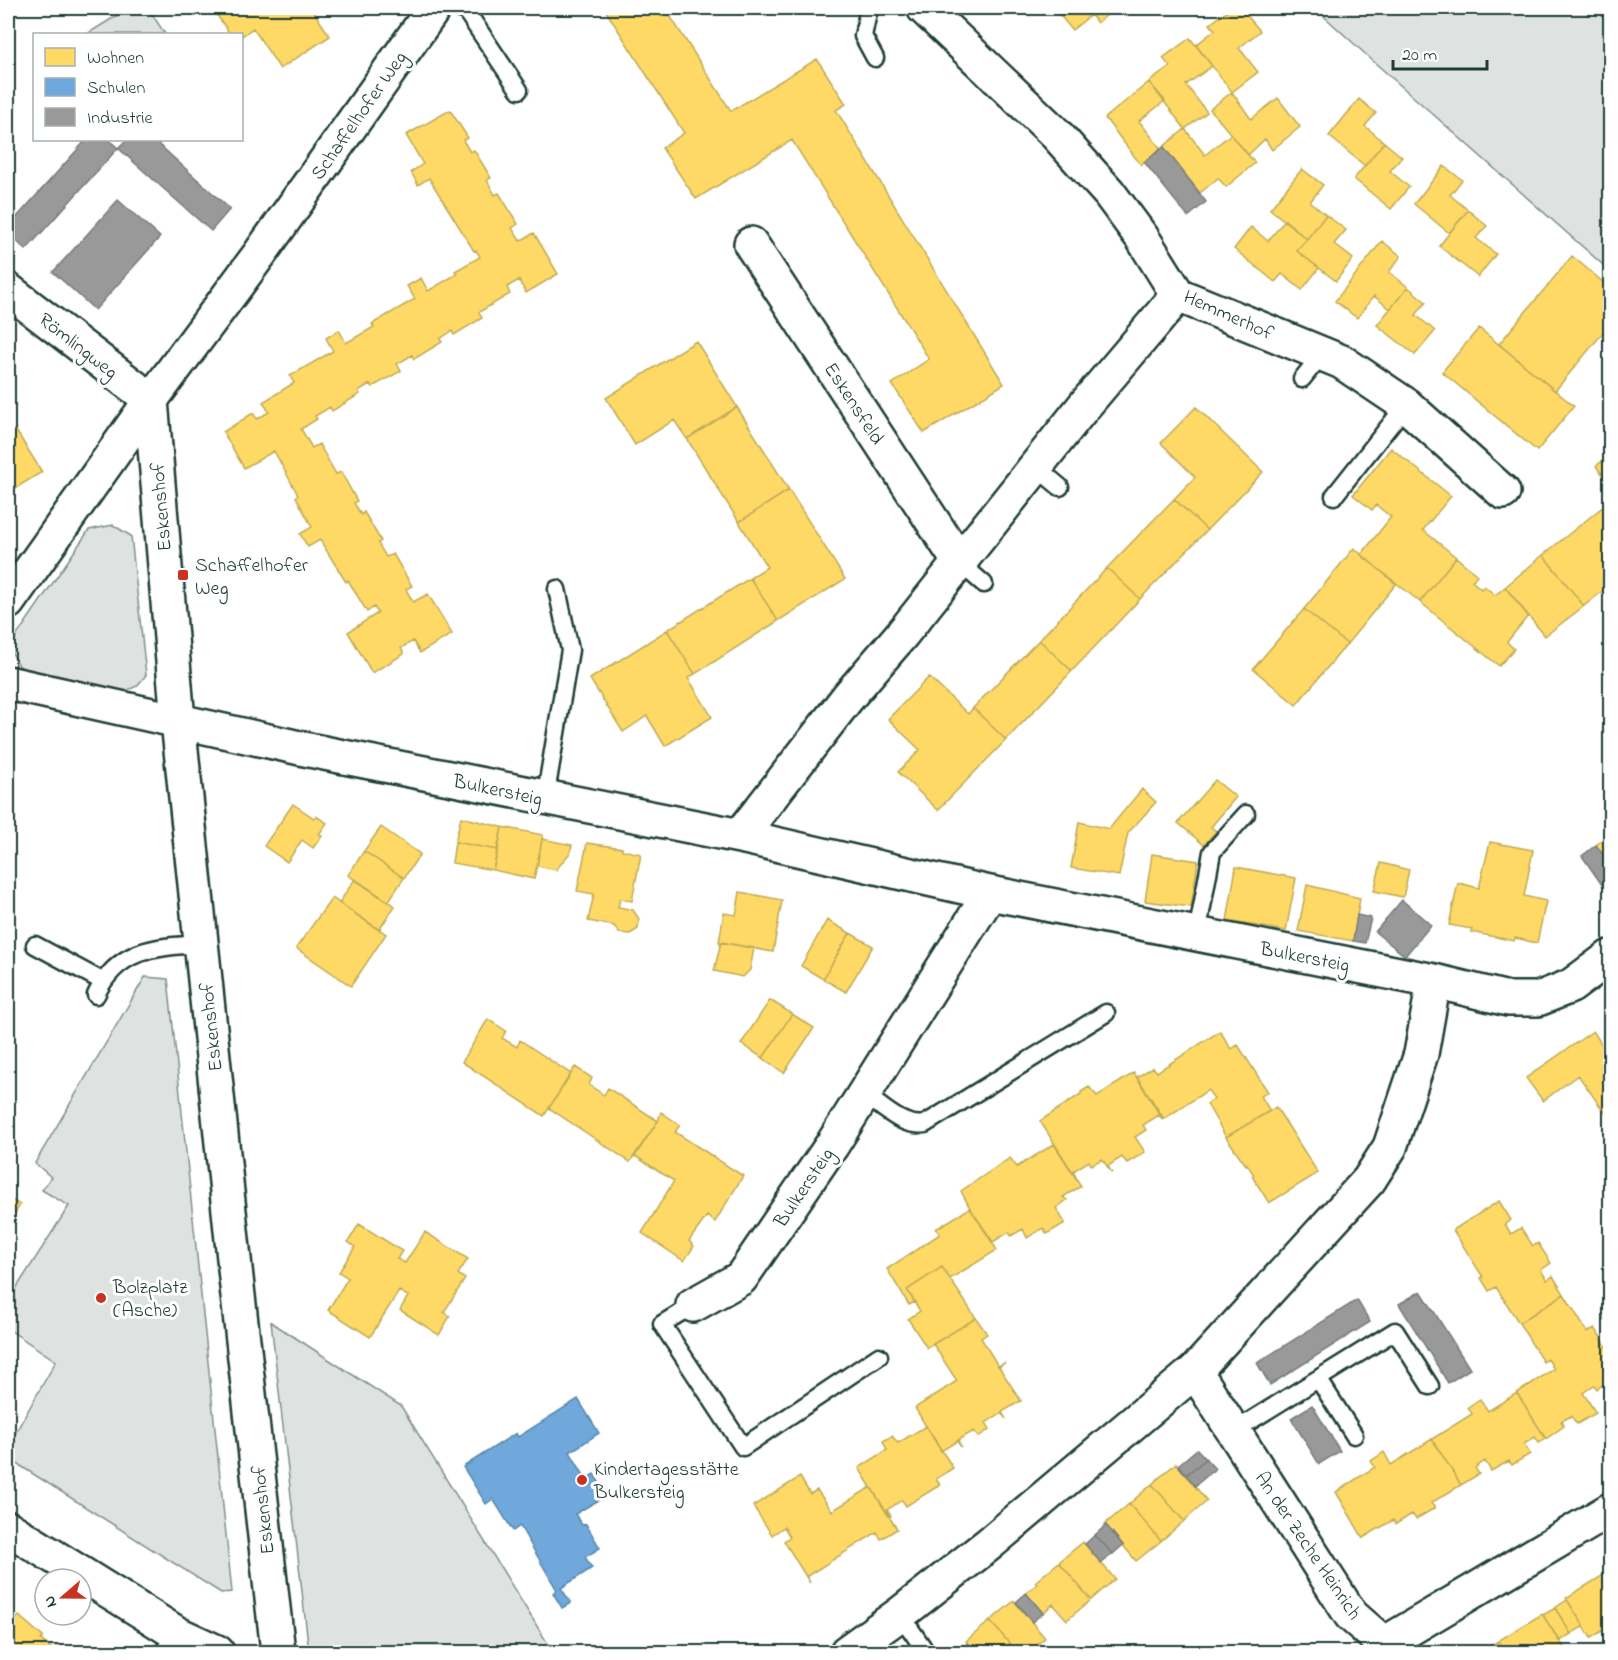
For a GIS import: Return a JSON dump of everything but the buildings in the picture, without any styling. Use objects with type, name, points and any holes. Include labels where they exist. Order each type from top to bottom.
[{"type":"street","name":"Schaffelhofer Weg","points":[[8,602],[434,8]]},
{"type":"street","name":"Hemmerhof","points":[[924,8],[1056,134],[1109,193],[1143,239],[1178,295],[1342,362],[1406,405],[1503,492]]},
{"type":"street","name":"Eskensfeld","points":[[751,244],[960,563]]},
{"type":"street","name":"Römlingweg","points":[[8,290],[151,400]]},
{"type":"street","points":[[740,837],[848,697],[960,563],[1048,477],[1178,295]]},
{"type":"street","name":"Eskenshof","points":[[151,400],[178,721],[278,1653]]},
{"type":"street","name":"Bulkersteig","points":[[8,683],[309,750],[740,837],[990,893],[1434,981],[1508,999],[1538,999],[1571,986],[1611,957]]},
{"type":"street","name":"Bulkersteig","points":[[693,1305],[741,1278],[832,1144],[990,893]]},
{"type":"street","points":[[847,1653],[989,1544],[1195,1371],[1369,1180],[1390,1148],[1422,1054],[1434,981]]},
{"type":"street","name":"An der Zeche Heinrich","points":[[1195,1371],[1351,1615],[1384,1644],[1611,1510]]},
{"type":"street","points":[[8,1528],[170,1643],[218,1653]]},
{"type":"lane","points":[[459,8],[466,10],[519,90]]},
{"type":"lane","points":[[869,8],[863,36],[875,58]]},
{"type":"lane","points":[[1302,379],[1322,354]]},
{"type":"lane","points":[[1334,496],[1406,405]]},
{"type":"lane","points":[[960,563],[984,584]]},
{"type":"lane","points":[[545,799],[570,651],[557,589]]},
{"type":"lane","points":[[1197,934],[1212,852],[1245,814]]},
{"type":"lane","points":[[34,945],[99,988],[123,960],[157,947],[201,944]]},
{"type":"lane","points":[[864,1094],[904,1122],[914,1126],[925,1124],[1106,1013]]},
{"type":"lane","name":"Bulkersteig","points":[[693,1305],[662,1324],[742,1447],[879,1356]]},
{"type":"lane","points":[[1233,1431],[1395,1331],[1430,1386]]},
{"type":"lane","points":[[1318,1380],[1354,1435]]},
{"type":"lane","points":[[900,1614],[926,1653]]},
{"type":"shaded area","points":[[129,8],[148,8],[164,33],[89,33]]},
{"type":"shaded area","points":[[1315,8],[1610,8],[1610,271],[1374,62]]},
{"type":"shaded area","points":[[113,525],[131,536],[146,675],[137,686],[124,692],[20,667],[12,653],[15,638],[89,530]]},
{"type":"shaded area","points":[[145,977],[168,979],[232,1592],[221,1593],[8,1458],[8,1446],[56,1361],[8,1329],[8,1301],[69,1206],[42,1190],[51,1177],[35,1163]]},
{"type":"shaded area","points":[[271,1322],[401,1406],[553,1652],[309,1652]]},
{"type":"place","name":"Schaffelhofer Weg","points":[[183,575]]},
{"type":"place","name":"Bolzplatz (Asche)","points":[[101,1298]]},
{"type":"place","name":"Kindertagesstätte Bulkersteig","points":[[582,1480]]}]
